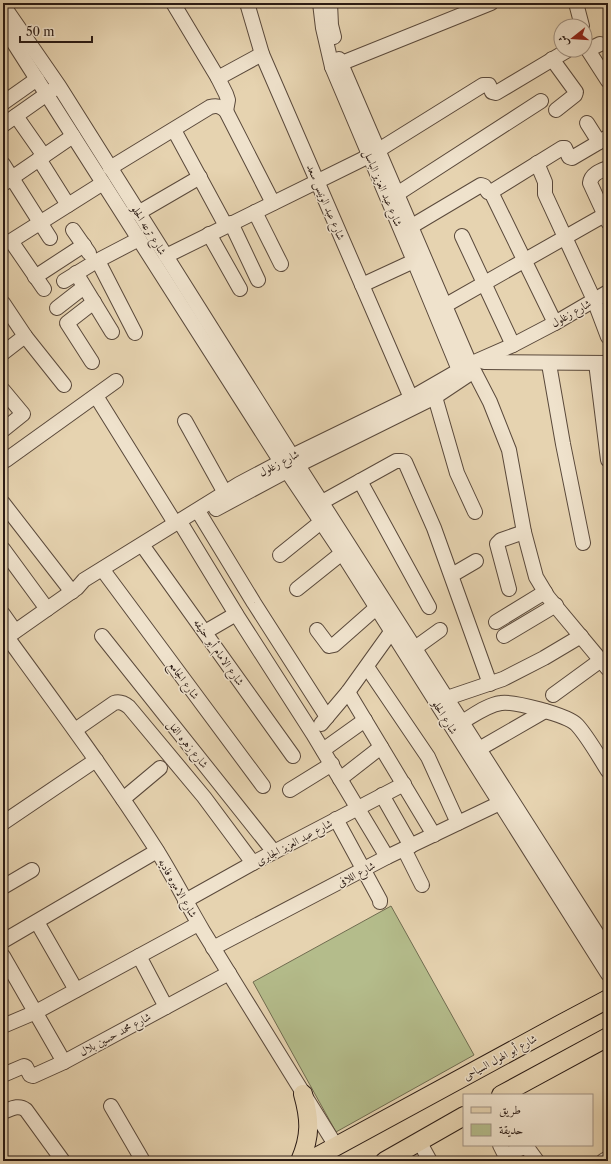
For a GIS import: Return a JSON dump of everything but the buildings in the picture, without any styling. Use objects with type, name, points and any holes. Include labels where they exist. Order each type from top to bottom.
[{"type":"main road","name":"شارع أبو الهول السياحى","points":[[309,1161],[608,1000]]},
{"type":"main road","points":[[504,1094],[608,1036]]},
{"type":"main road","points":[[300,1161],[305,1150],[309,1131],[308,1112],[303,1094]]},
{"type":"main road","points":[[384,1161],[463,1117]]},
{"type":"street","points":[[174,3],[218,78],[228,100],[226,111]]},
{"type":"street","name":"شارع عبد الونيس سعد","points":[[247,3],[262,54],[411,398]]},
{"type":"street","points":[[336,65],[491,3]]},
{"type":"street","name":"شارع عبد العزيز الباسل","points":[[329,4],[323,28],[336,65],[374,153],[414,261],[477,364]]},
{"type":"street","points":[[578,4],[581,18]]},
{"type":"street","name":"شارع ترعه الحلو","points":[[3,5],[59,86],[166,256],[289,463]]},
{"type":"street","name":"شارع ترعه الحلو","points":[[3,26],[139,239],[289,463]]},
{"type":"street","points":[[593,49],[606,72]]},
{"type":"street","points":[[218,78],[262,54]]},
{"type":"street","points":[[166,256],[374,153],[483,85],[489,85],[492,92],[496,93],[552,59],[576,92],[575,95],[556,110]]},
{"type":"street","points":[[3,103],[37,79]]},
{"type":"street","points":[[3,125],[59,86]]},
{"type":"street","points":[[397,194],[541,101]]},
{"type":"street","points":[[110,168],[210,108],[216,106],[222,107],[226,111],[273,203]]},
{"type":"street","points":[[16,116],[68,204]]},
{"type":"street","points":[[491,192],[563,148],[566,150],[569,157],[572,158],[604,141],[587,123]]},
{"type":"street","points":[[174,130],[229,225],[258,280]]},
{"type":"street","points":[[8,181],[73,136]]},
{"type":"street","name":"شارع عبد العزيز الباسل","points":[[374,153],[397,194],[446,305],[477,364]]},
{"type":"street","points":[[537,163],[545,182],[545,194],[564,238],[594,300],[608,337]]},
{"type":"street","points":[[3,164],[8,181],[40,222],[50,238]]},
{"type":"street","points":[[446,305],[564,238],[607,217],[590,183],[590,178],[608,168]]},
{"type":"street","points":[[138,213],[200,177]]},
{"type":"street","points":[[44,289],[11,241],[103,183]]},
{"type":"street","points":[[412,226],[481,185],[484,186],[488,192],[491,192],[555,323]]},
{"type":"street","points":[[255,212],[281,264]]},
{"type":"street","points":[[73,230],[96,262],[135,333]]},
{"type":"street","points":[[209,234],[240,289]]},
{"type":"street","points":[[462,236],[513,345]]},
{"type":"street","points":[[112,332],[84,287],[70,277],[139,239]]},
{"type":"street","points":[[35,277],[84,245]]},
{"type":"street","points":[[362,285],[414,261]]},
{"type":"street","points":[[56,308],[84,287]]},
{"type":"street","name":"شارع زغلول","points":[[75,590],[84,580],[179,525],[201,516],[289,463],[555,323],[608,292]]},
{"type":"street","points":[[92,362],[61,326],[94,302]]},
{"type":"street","points":[[3,304],[25,336],[64,385]]},
{"type":"street","points":[[3,353],[25,336]]},
{"type":"street","points":[[553,695],[605,665],[545,592],[536,577],[524,532],[510,450],[490,402],[477,364],[602,363],[608,460]]},
{"type":"street","name":"شارع زغلول","points":[[8,636],[75,590],[145,549],[225,492],[435,397],[477,364]]},
{"type":"street","points":[[549,364],[562,444],[583,543]]},
{"type":"street","points":[[6,460],[116,381]]},
{"type":"street","points":[[3,390],[23,413],[23,416],[3,430]]},
{"type":"street","points":[[96,396],[332,764],[387,857]]},
{"type":"street","points":[[435,397],[457,473],[475,512]]},
{"type":"street","points":[[185,421],[225,492]]},
{"type":"street","points":[[322,502],[396,461],[402,460],[407,465],[452,575],[490,684]]},
{"type":"street","name":"شارع الحلو","points":[[289,463],[322,502],[342,553],[391,632],[500,803],[605,954]]},
{"type":"street","name":"شارع الحلو","points":[[289,463],[321,522],[334,532],[415,648],[479,749],[605,954],[608,974]]},
{"type":"street","points":[[360,481],[429,606]]},
{"type":"street","points":[[3,502],[75,590]]},
{"type":"street","points":[[201,516],[254,603],[327,717]]},
{"type":"street","points":[[280,555],[321,522]]},
{"type":"street","points":[[509,589],[498,544],[501,540],[524,532]]},
{"type":"street","points":[[3,549],[47,609]]},
{"type":"street","name":"شارع الامام أبو حنيفه","points":[[145,549],[293,756]]},
{"type":"street","points":[[297,589],[342,553]]},
{"type":"street","points":[[452,575],[476,561]]},
{"type":"street","name":"شارع الجامع","points":[[105,573],[263,786]]},
{"type":"street","points":[[496,622],[545,592]]},
{"type":"street","points":[[504,636],[556,606]]},
{"type":"street","points":[[318,630],[329,646],[334,645],[376,608]]},
{"type":"street","name":"شارع الاميره فاديه","points":[[3,614],[8,636],[123,798],[157,851],[198,924],[336,1146]]},
{"type":"street","points":[[205,632],[236,614]]},
{"type":"street","points":[[415,648],[440,630]]},
{"type":"street","points":[[313,734],[348,692],[391,632]]},
{"type":"street","name":"شارع زهره الفل","points":[[102,636],[274,852]]},
{"type":"street","points":[[447,698],[503,679],[581,636]]},
{"type":"street","points":[[367,667],[428,757],[458,823]]},
{"type":"street","points":[[348,692],[434,834]]},
{"type":"street","points":[[75,730],[114,703],[121,702],[125,704],[204,797],[253,863]]},
{"type":"street","points":[[462,722],[491,706],[503,702],[510,702],[566,717],[577,724],[608,771]]},
{"type":"street","points":[[479,749],[545,711]]},
{"type":"street","points":[[323,750],[365,720]]},
{"type":"street","points":[[340,779],[381,747]]},
{"type":"street","points":[[3,823],[96,760]]},
{"type":"street","points":[[290,790],[332,764]]},
{"type":"street","points":[[123,798],[160,768]]},
{"type":"street","name":"شارع عبد العزيز الجابرى","points":[[185,902],[253,863],[404,784]]},
{"type":"street","points":[[382,795],[407,848],[422,885]]},
{"type":"street","name":"شارع اللافى","points":[[213,948],[387,857],[500,803]]},
{"type":"street","points":[[336,819],[380,902]]},
{"type":"street","points":[[3,941],[157,851]]},
{"type":"street","points":[[3,887],[32,870]]},
{"type":"street","points":[[37,922],[76,990]]},
{"type":"street","points":[[3,1026],[36,1012],[198,924]]},
{"type":"street","points":[[3,956],[64,1062]]},
{"type":"street","points":[[139,956],[166,1007]]},
{"type":"street","name":"شارع محمد حسين بلال","points":[[3,1075],[24,1066],[30,1075],[33,1076],[64,1062],[229,973]]},
{"type":"street","points":[[111,1106],[143,1161]]},
{"type":"street","points":[[3,1112],[15,1107],[26,1110],[63,1161]]},
{"type":"street","points":[[419,1141],[430,1161]]},
{"type":"street","points":[[500,1146],[506,1155],[526,1146],[537,1161]]},
{"type":"street","points":[[603,1161],[608,1158]]},
{"type":"green space","points":[[391,906],[474,1055],[336,1132],[253,982]]}]
